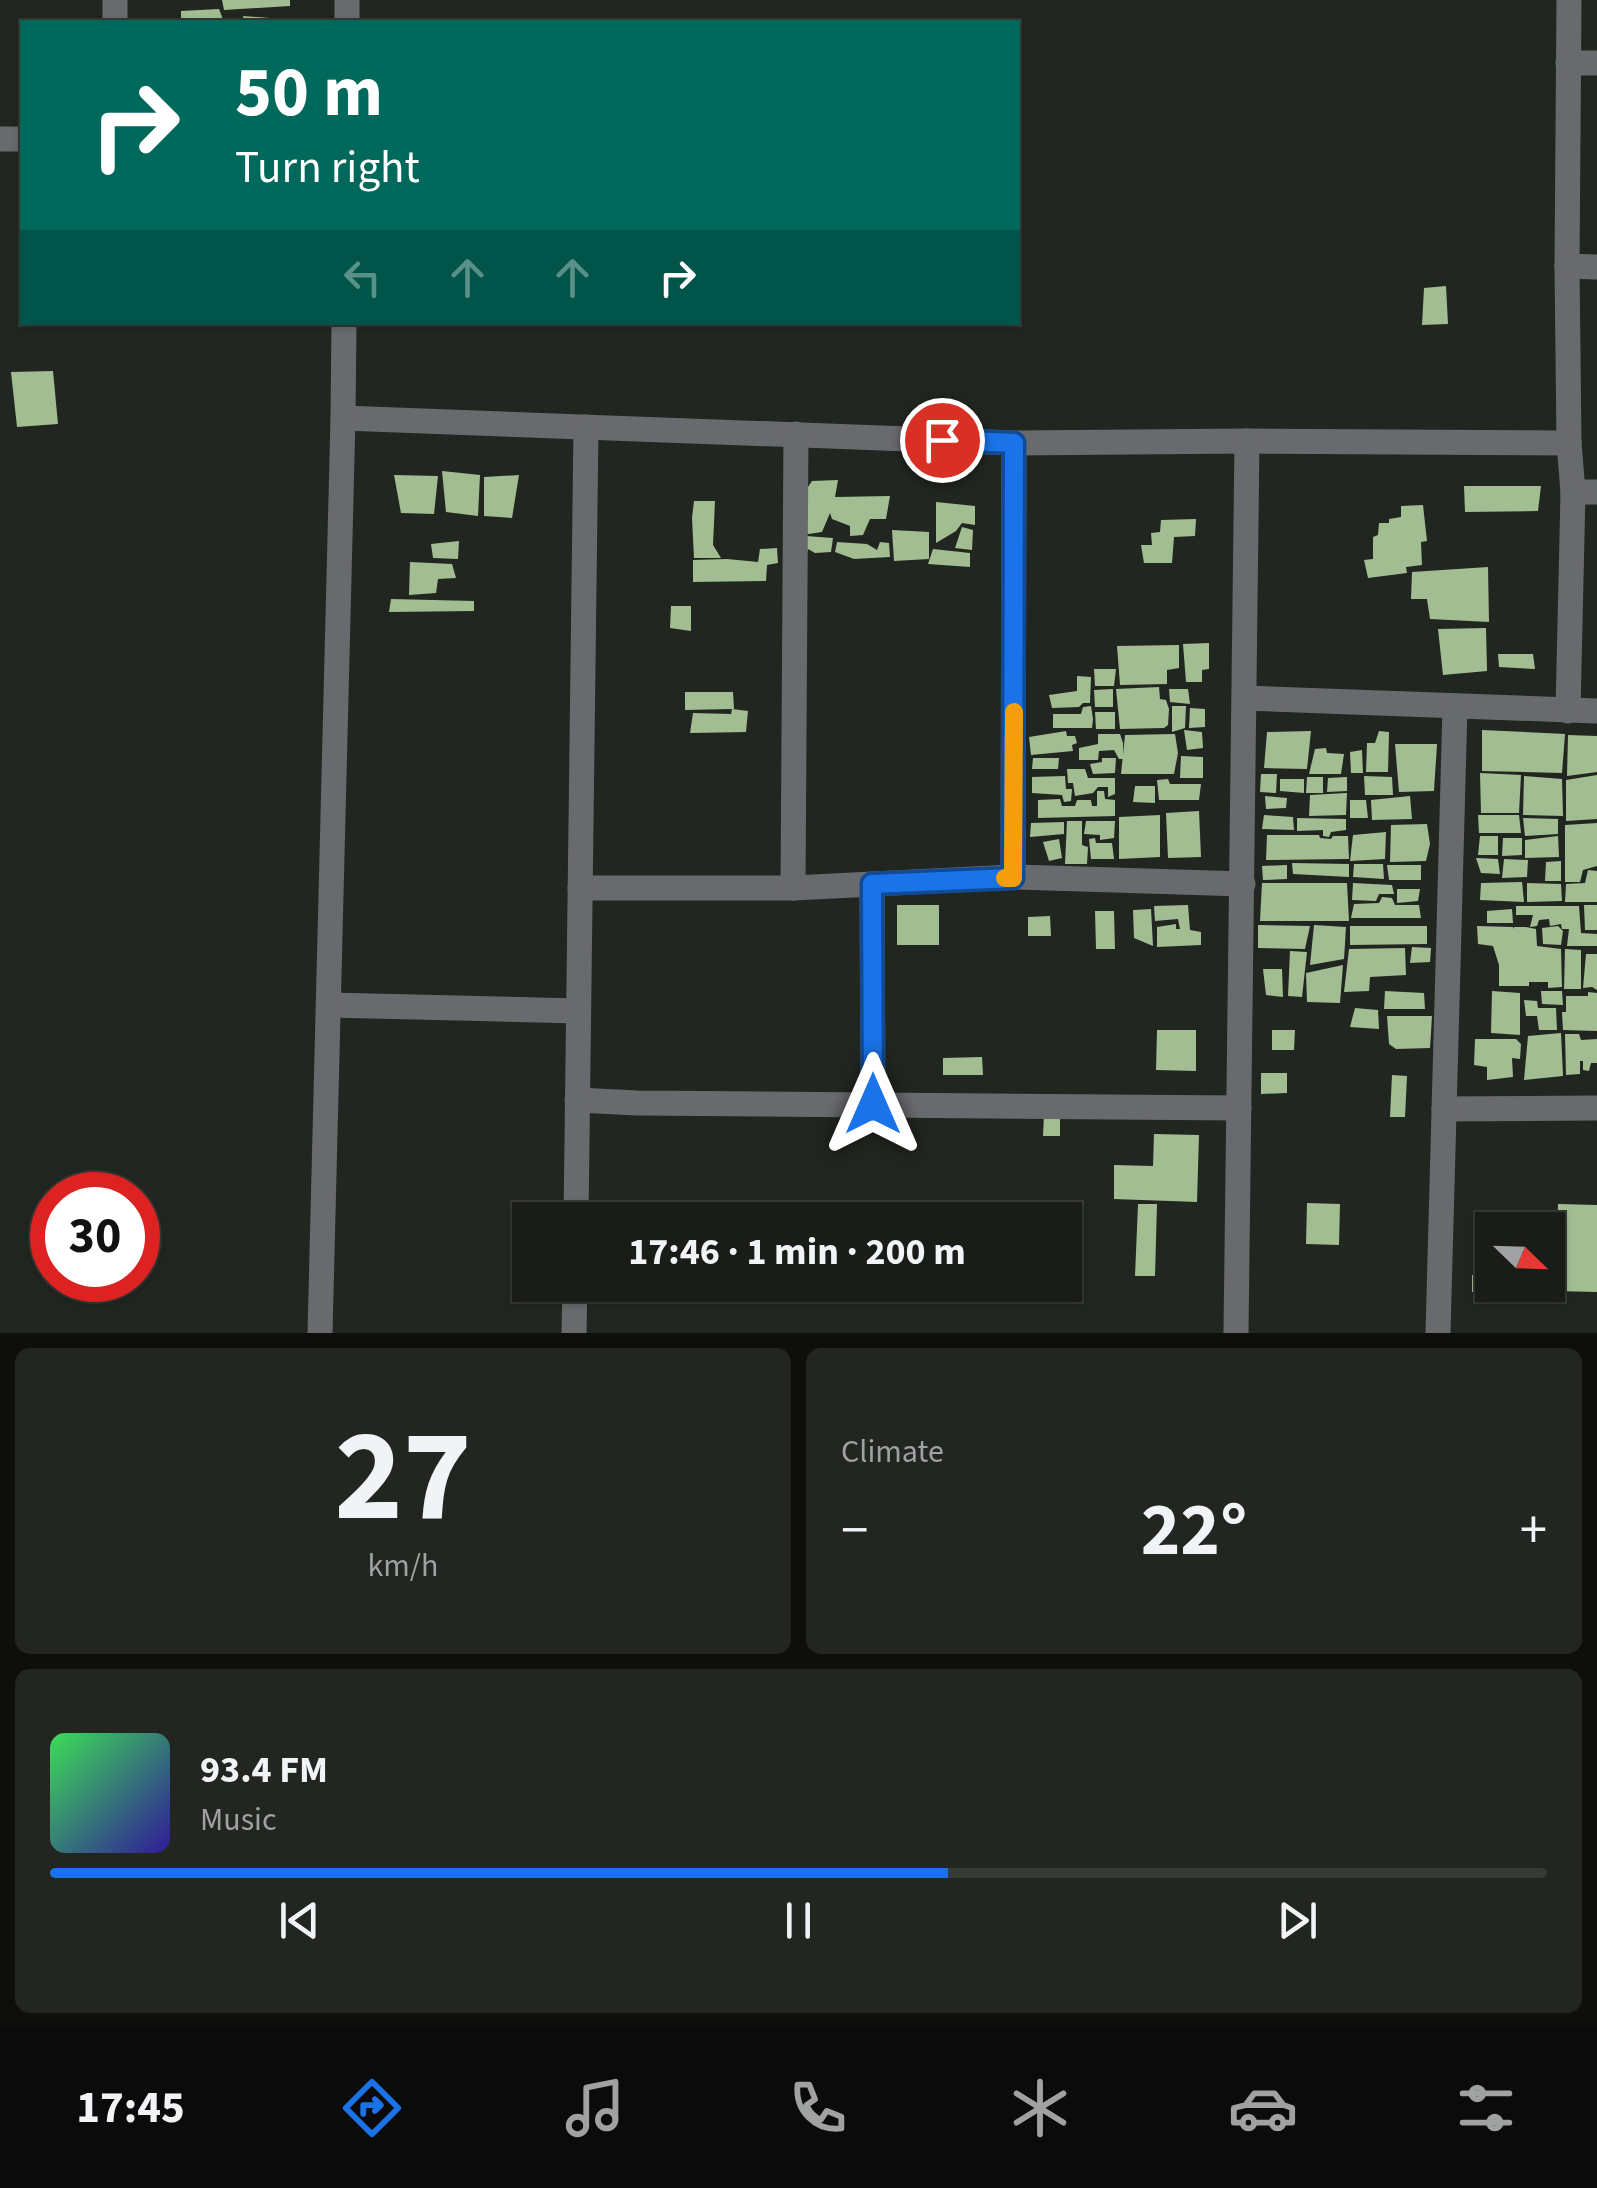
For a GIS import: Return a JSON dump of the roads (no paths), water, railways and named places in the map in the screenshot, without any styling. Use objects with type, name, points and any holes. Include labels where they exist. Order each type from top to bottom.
[{"type":"street","points":[[1568,711],[1585,492],[1569,442],[1569,0]]},
{"type":"street","points":[[1568,63],[1597,63]]},
{"type":"street","points":[[1567,266],[1597,266]]},
{"type":"street","points":[[320,1333],[344,325]]},
{"type":"street","points":[[343,418],[1014,443],[1569,442]]},
{"type":"street","points":[[576,1202],[586,427]]},
{"type":"street","points":[[793,888],[796,434]]},
{"type":"street","points":[[1236,1333],[1247,441]]},
{"type":"street","points":[[1013,878],[1014,443]]},
{"type":"street","points":[[1245,698],[1597,711]]},
{"type":"street","points":[[1438,1333],[1454,707]]},
{"type":"street","points":[[580,888],[793,888],[1013,878],[1243,884]]},
{"type":"street","points":[[872,884],[873,1104]]},
{"type":"street","points":[[329,1004],[578,1011]]},
{"type":"street","points":[[577,1100],[1239,1108]]},
{"type":"street","points":[[1444,1110],[1597,1108]]},
{"type":"street","points":[[574,1333],[575,1302]]}]
